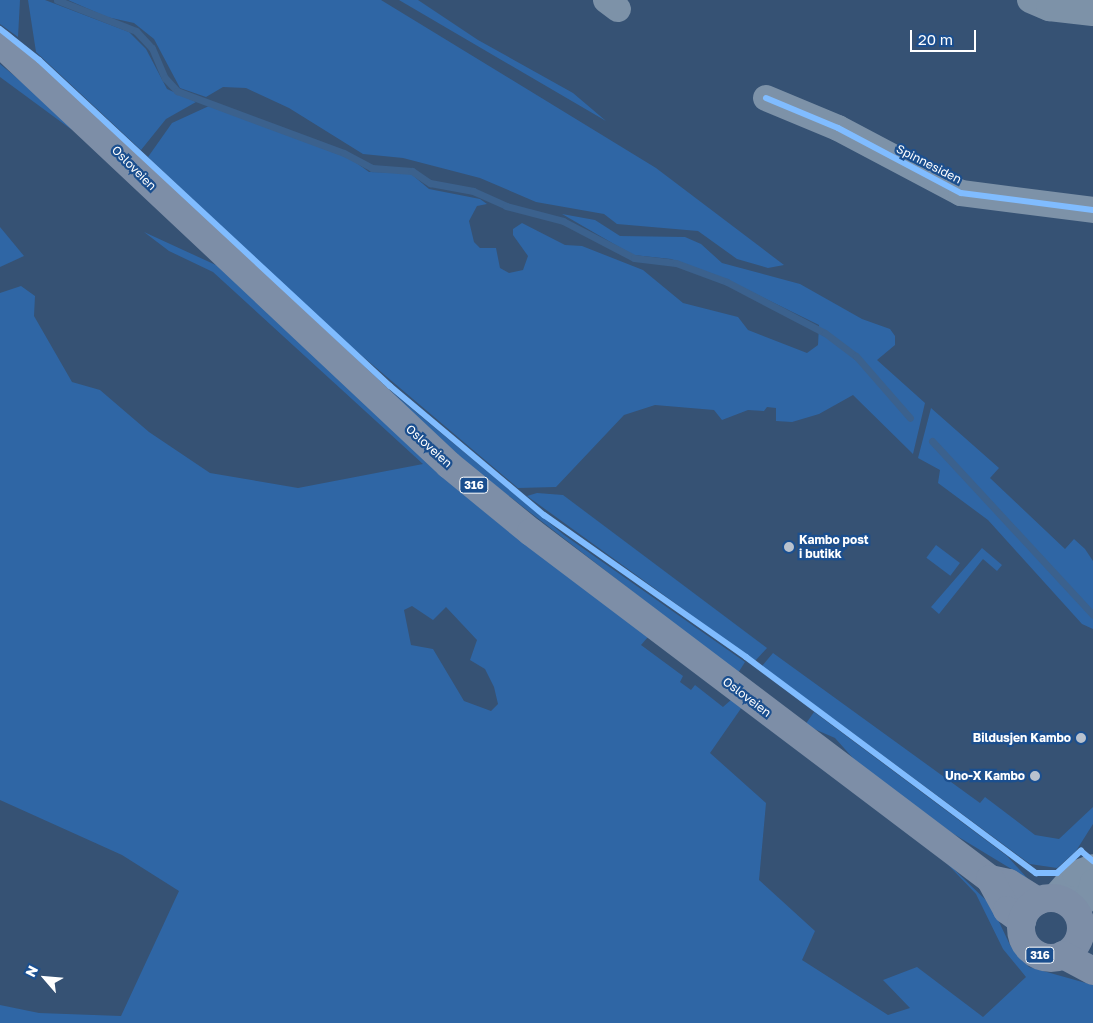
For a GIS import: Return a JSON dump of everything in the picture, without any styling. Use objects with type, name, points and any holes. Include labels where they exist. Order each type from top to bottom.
[{"type":"main road","name":"Osloveien","points":[[0,43],[449,465],[531,532],[990,879],[1009,882],[1061,918]]},
{"type":"main road","name":"316","points":[[1063,955],[1061,918],[1023,938],[1032,951],[1047,957],[1063,955],[1093,971]]},
{"type":"street","points":[[1030,0],[1049,8],[1093,13]]},
{"type":"street","name":"Spinnesiden","points":[[766,98],[838,128],[961,193],[1093,210]]},
{"type":"street","points":[[1061,918],[1075,874],[1092,875]]},
{"type":"shaded area","points":[[0,0],[20,0],[18,37],[0,24]]},
{"type":"shaded area","points":[[28,0],[45,0],[129,32],[146,49],[167,89],[196,102],[166,119],[141,150],[36,52]]},
{"type":"shaded area","points":[[68,0],[381,0],[656,168],[784,265],[768,268],[737,259],[698,231],[617,224],[604,214],[536,202],[480,178],[403,158],[363,154],[289,108],[246,88],[223,87],[206,97],[180,88],[154,39],[134,23],[107,17]]},
{"type":"shaded area","points":[[399,0],[418,0],[478,40],[573,93],[606,121]]},
{"type":"shaded area","points":[[0,64],[50,105],[72,130],[0,77]]},
{"type":"shaded area","points":[[209,106],[351,159],[369,172],[410,173],[429,189],[480,199],[487,204],[477,206],[469,221],[474,242],[480,248],[496,248],[500,268],[509,273],[523,270],[528,256],[513,235],[513,229],[522,223],[565,245],[582,246],[643,270],[683,303],[738,317],[748,330],[807,353],[818,345],[819,325],[727,280],[671,259],[633,255],[562,214],[595,220],[620,236],[685,237],[701,244],[722,263],[800,284],[862,319],[890,329],[895,336],[895,345],[877,360],[925,403],[913,454],[853,395],[819,414],[792,422],[776,421],[776,408],[767,407],[764,411],[748,410],[722,420],[714,410],[655,405],[624,415],[556,487],[518,488],[341,338],[148,157],[172,123]]},
{"type":"shaded area","points":[[0,227],[24,256],[0,267]]},
{"type":"shaded area","points":[[144,232],[218,266],[648,637],[641,645],[683,676],[680,682],[691,690],[695,685],[723,707],[732,699],[742,707],[710,753],[766,803],[759,880],[815,931],[802,960],[888,1015],[910,1008],[883,980],[917,967],[983,1017],[1026,977],[1003,949],[976,894],[936,852],[991,905],[1010,945],[1029,967],[1093,985],[1093,1023],[0,1023],[0,1005],[39,1013],[121,1016],[179,891],[122,855],[0,800],[0,293],[21,286],[35,296],[34,316],[72,382],[100,390],[149,432],[210,473],[298,488],[423,464],[213,272],[169,251]],"holes":[[[412,606],[433,620],[446,607],[477,640],[470,660],[485,669],[494,687],[498,704],[491,711],[464,701],[433,649],[411,645],[404,610]]]},
{"type":"shaded area","points":[[364,369],[564,535],[745,662],[738,673],[470,466]]},
{"type":"shaded area","points":[[931,408],[999,468],[990,478],[1065,549],[1074,539],[1085,549],[1093,561],[1093,629],[1082,624],[988,520],[938,483],[940,470],[918,458]]},
{"type":"shaded area","points":[[537,493],[563,495],[767,648],[755,661],[527,496]]},
{"type":"shaded area","points":[[936,545],[960,563],[950,576],[926,558]]},
{"type":"shaded area","points":[[982,548],[1002,565],[997,571],[983,559],[939,614],[931,607]]},
{"type":"shaded area","points":[[773,653],[980,803],[985,797],[1035,835],[1059,839],[1093,807],[1093,824],[1076,851],[1057,868],[1030,864],[762,666]]},
{"type":"shaded area","points":[[814,712],[1007,856],[1028,879],[952,833],[860,766],[835,738],[805,725]]},
{"type":"waterway","points":[[57,0],[136,31],[152,48],[165,78],[177,91],[344,153],[372,168],[412,171],[430,183],[473,191],[506,206],[563,221],[634,258],[676,263],[727,282],[825,333],[856,356],[910,418]]},
{"type":"waterway","points":[[932,441],[1093,615]]},
{"type":"cycle path","points":[[0,29],[39,60],[390,386],[544,515],[746,657],[1036,873],[1057,873],[1081,851],[1093,861]]},
{"type":"cycle path","points":[[766,98],[838,128],[961,193],[1093,210]]},
{"type":"place","name":"Kambo post i butikk","points":[[789,547]]},
{"type":"place","name":"Bildusjen Kambo","points":[[1081,738]]},
{"type":"place","name":"Uno-X Kambo","points":[[1035,776]]}]
